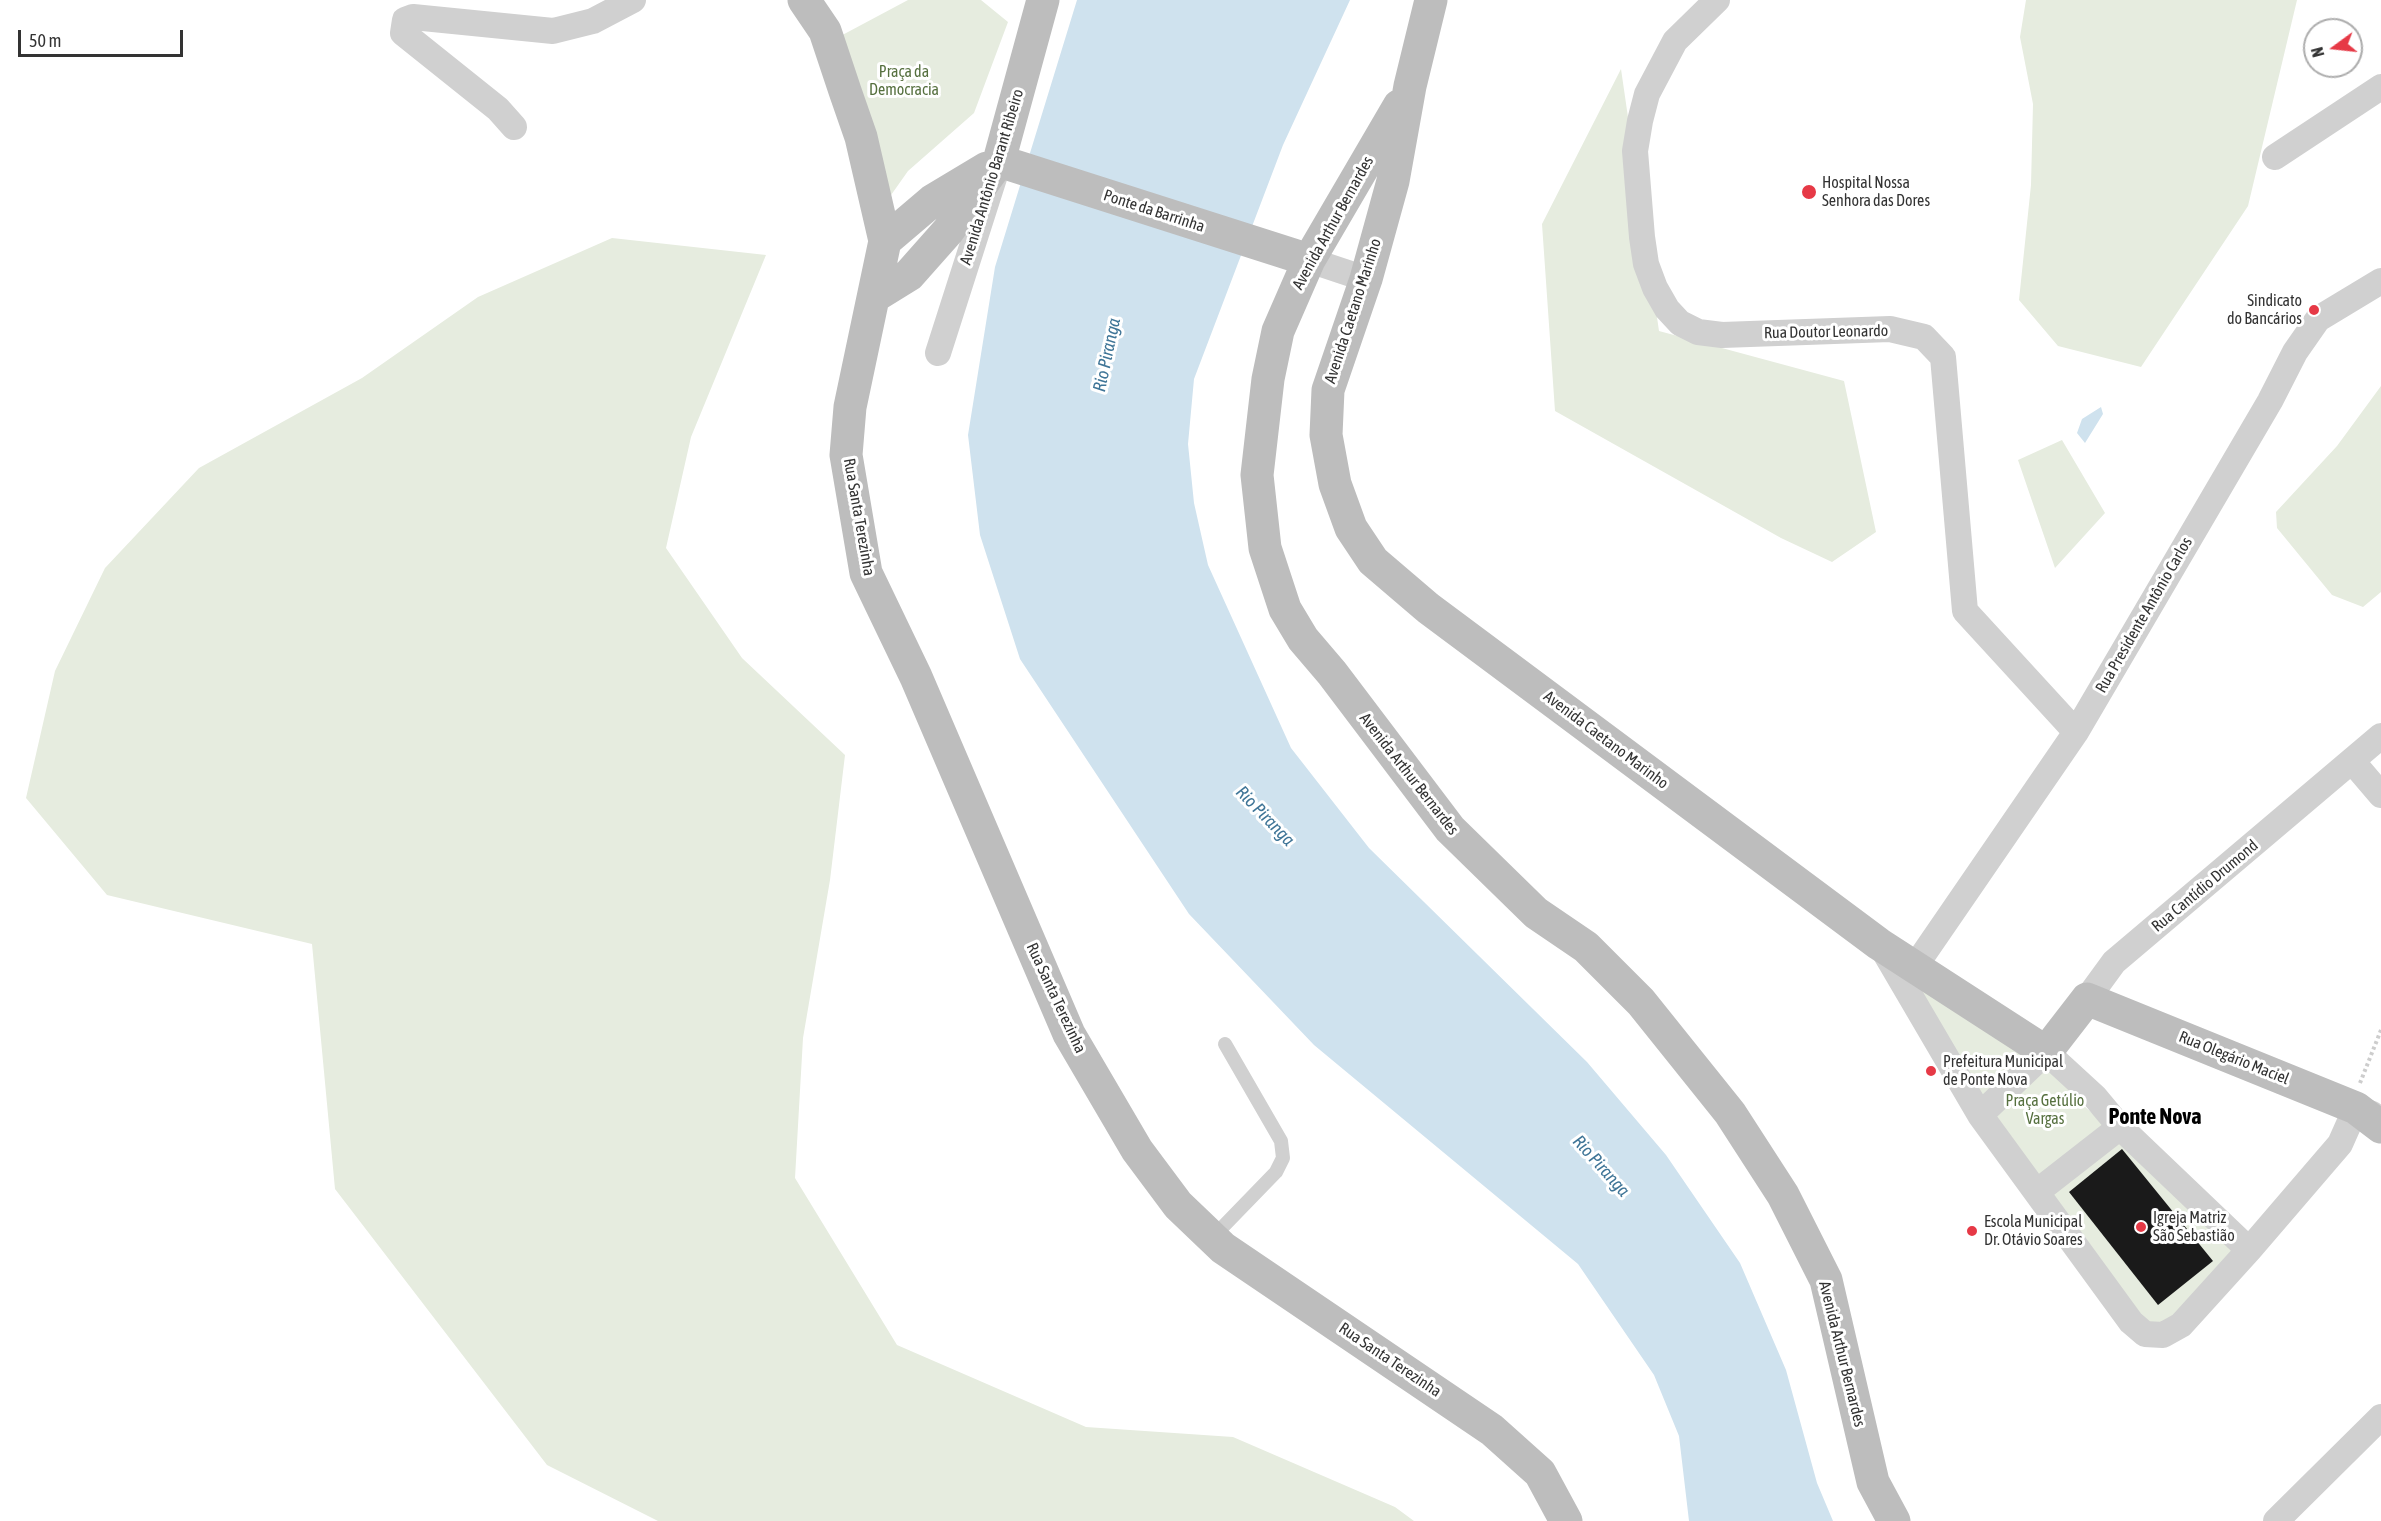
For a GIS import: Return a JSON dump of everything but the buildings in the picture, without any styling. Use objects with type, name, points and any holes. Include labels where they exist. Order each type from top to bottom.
[{"type":"street","points":[[514,127],[480,93],[403,33],[405,20],[413,17],[553,31],[593,21],[633,0]]},
{"type":"street","points":[[804,0],[825,32],[839,71],[861,137],[885,242],[932,201],[1006,162]]},
{"type":"street","name":"Avenida Antônio Barant Ribeiro","points":[[938,353],[1006,162],[1042,0]]},
{"type":"street","points":[[1410,86],[1431,0]]},
{"type":"street","name":"Rua Doutor Leonardo","points":[[1717,0],[1675,41],[1647,94],[1640,121],[1635,151],[1642,237],[1646,264],[1655,288],[1667,309],[1680,323],[1698,332],[1722,335],[1890,329],[1924,337],[1943,357],[1965,611],[2076,732]]},
{"type":"street","name":"Avenida Arthur Bernardes","points":[[1410,86],[1309,260],[1278,331],[1268,379],[1257,475],[1265,548],[1285,609],[1303,639],[1332,673],[1450,829],[1536,914],[1586,947],[1641,1002],[1730,1113],[1783,1195],[1826,1280],[1873,1482],[1894,1521]]},
{"type":"street","name":"Avenida Caetano Marinho","points":[[1410,86],[1393,181],[1366,279],[1328,390],[1326,414],[1328,447],[1335,484],[1351,528],[1362,547],[1388,575],[1428,608],[1879,944],[1980,1115],[2140,1331],[2150,1336],[2163,1335],[2174,1330],[2249,1250]]},
{"type":"street","points":[[2275,157],[2381,87]]},
{"type":"street","points":[[875,296],[909,275],[1006,162]]},
{"type":"street","name":"Ponte da Barrinha","points":[[1006,162],[1309,260]]},
{"type":"street","name":"Rua Santa Terezinha","points":[[885,242],[850,407],[846,456],[866,573],[916,677],[1069,1034],[1137,1150],[1178,1205],[1223,1248],[1492,1430],[1540,1473],[1566,1521]]},
{"type":"street","points":[[1309,260],[1366,279]]},
{"type":"street","name":"Rua Presidente Antônio Carlos","points":[[1916,965],[2076,732],[2270,401],[2295,352],[2318,319],[2381,281]]},
{"type":"street","name":"Rua Cantídio Drumond","points":[[2046,1052],[2114,962],[2381,736]]},
{"type":"street","points":[[2352,761],[2381,795]]},
{"type":"street","points":[[1879,944],[1916,965],[2046,1052],[2095,1097],[2120,1127],[2249,1250],[2367,1115]]},
{"type":"street","name":"Rua Olegário Maciel","points":[[2087,999],[2367,1115]]},
{"type":"street","points":[[1980,1115],[2046,1052]]},
{"type":"street","points":[[2038,1191],[2120,1127]]},
{"type":"street","points":[[2276,1521],[2381,1417]]},
{"type":"lane","points":[[1212,1238],[1276,1172],[1283,1158],[1281,1141],[1225,1044]]},
{"type":"path","points":[[2367,1115],[2381,1030]]},
{"type":"green space","name":"Praça da Democracia","points":[[908,0],[981,0],[1008,22],[974,113],[908,171],[872,222],[818,48]]},
{"type":"green space","points":[[2026,0],[2297,0],[2248,206],[2141,367],[2058,346],[2019,300],[2031,185],[2033,104],[2020,37]]},
{"type":"green space","points":[[1621,69],[1659,331],[1844,381],[1876,532],[1832,562],[1781,538],[1555,411],[1542,224]]},
{"type":"green space","points":[[612,238],[766,255],[691,437],[666,548],[742,658],[845,755],[830,880],[803,1038],[795,1178],[897,1345],[1086,1427],[1233,1437],[1395,1507],[1414,1521],[658,1521],[547,1465],[335,1189],[312,944],[107,895],[26,798],[55,671],[105,568],[199,468],[362,378],[478,297]]},
{"type":"green space","points":[[2381,386],[2381,592],[2363,607],[2332,595],[2277,528],[2276,512],[2337,446]]},
{"type":"green space","points":[[2062,440],[2105,513],[2055,568],[2018,460]]},
{"type":"green space","name":"Praça Getúlio Vargas","points":[[1879,944],[1960,996],[2080,1096],[2084,1106],[2249,1250],[2168,1333],[2135,1327]]},
{"type":"water","name":"Rio Piranga","points":[[1077,0],[1350,0],[1283,145],[1194,379],[1188,444],[1194,503],[1208,565],[1291,748],[1369,848],[1587,1062],[1666,1155],[1740,1263],[1786,1370],[1817,1483],[1833,1521],[1689,1521],[1679,1436],[1654,1375],[1578,1264],[1314,1045],[1189,914],[1020,659],[980,535],[968,435],[995,267]]},
{"type":"water","points":[[2101,407],[2103,414],[2085,443],[2077,433],[2082,419]]},
{"type":"place","name":"Hospital Nossa Senhora das Dores","points":[[1809,192]]},
{"type":"place","name":"Sindicato do Bancários","points":[[2314,310]]},
{"type":"place","name":"Prefeitura Municipal de Ponte Nova","points":[[1931,1071]]},
{"type":"place","name":"Igreja Matriz São Sebastião","points":[[2141,1227]]},
{"type":"place","name":"Escola Municipal Dr. Otávio Soares","points":[[1972,1231]]},
{"type":"district","name":"Ponte Nova","points":[[2155,1117]]}]
